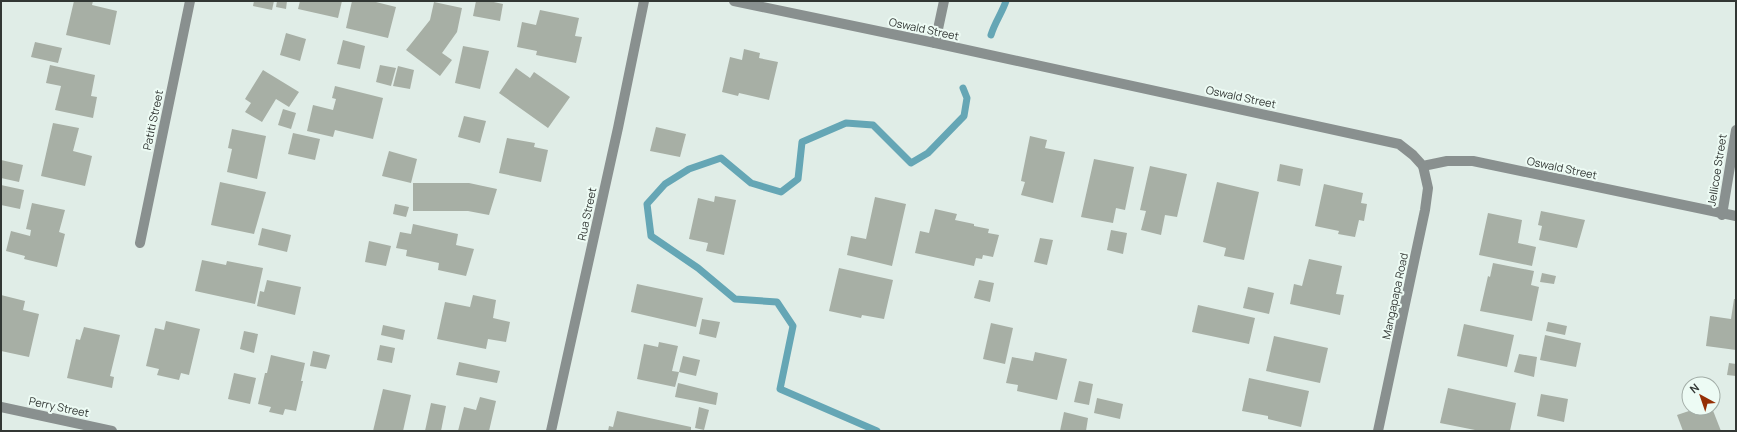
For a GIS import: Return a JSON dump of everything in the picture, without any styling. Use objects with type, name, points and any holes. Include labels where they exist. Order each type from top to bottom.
[{"type":"street","name":"Patiti Street","points":[[140,243],[190,1]]},
{"type":"street","name":"Rua Street","points":[[551,431],[618,128],[644,1]]},
{"type":"street","name":"Oswald Street","points":[[734,1],[1399,144],[1413,154],[1423,166],[1447,161],[1473,161],[1736,216]]},
{"type":"street","points":[[935,43],[944,1]]},
{"type":"street","name":"Jellicoe Street","points":[[1722,214],[1736,130]]},
{"type":"street","name":"Mangapapa Road","points":[[1378,431],[1425,210],[1428,188],[1423,166]]},
{"type":"street","name":"Perry Street","points":[[1,407],[112,431]]},
{"type":"building","points":[[74,1],[93,1],[92,5],[117,11],[110,45],[66,35]]},
{"type":"building","points":[[254,1],[274,1],[272,10],[253,6]]},
{"type":"building","points":[[277,1],[287,1],[286,9],[276,7]]},
{"type":"building","points":[[300,1],[342,1],[338,18],[298,9]]},
{"type":"building","points":[[352,1],[377,1],[376,2],[396,7],[388,38],[346,28]]},
{"type":"building","points":[[476,1],[489,1],[503,4],[500,21],[473,16]]},
{"type":"building","points":[[434,2],[462,8],[457,32],[442,53],[452,60],[440,76],[406,50],[430,20]]},
{"type":"building","points":[[540,10],[579,18],[575,36],[582,37],[576,63],[536,55],[537,51],[517,47],[522,22],[536,25]]},
{"type":"building","points":[[286,33],[306,39],[300,61],[280,55]]},
{"type":"building","points":[[343,40],[365,46],[360,69],[337,64]]},
{"type":"building","points":[[35,42],[62,48],[58,63],[31,57]]},
{"type":"building","points":[[463,46],[489,51],[480,89],[455,83]]},
{"type":"building","points":[[744,49],[760,53],[759,58],[778,62],[769,100],[739,93],[738,96],[722,92],[730,57],[742,60]]},
{"type":"building","points":[[50,65],[95,75],[91,96],[97,97],[93,118],[55,110],[61,86],[46,83]]},
{"type":"building","points":[[380,65],[396,68],[391,86],[376,82]]},
{"type":"building","points":[[398,66],[414,70],[410,89],[393,86]]},
{"type":"building","points":[[516,68],[530,78],[534,72],[570,97],[548,128],[499,93]]},
{"type":"building","points":[[263,70],[299,92],[289,107],[276,99],[262,122],[245,112],[251,103],[245,99]]},
{"type":"building","points":[[335,86],[383,98],[373,139],[335,130],[333,137],[307,131],[313,105],[333,110],[336,99],[332,98]]},
{"type":"building","points":[[283,109],[296,113],[291,129],[278,125]]},
{"type":"building","points":[[464,116],[486,121],[480,143],[458,137]]},
{"type":"building","points":[[53,123],[79,128],[73,151],[92,156],[85,186],[41,176]]},
{"type":"building","points":[[656,127],[686,134],[680,157],[650,151]]},
{"type":"building","points":[[232,129],[266,136],[257,179],[227,172],[232,149],[228,148]]},
{"type":"building","points":[[293,133],[320,139],[315,160],[288,154]]},
{"type":"building","points":[[1030,136],[1047,140],[1045,148],[1065,152],[1053,203],[1021,195],[1025,182],[1021,181]]},
{"type":"building","points":[[507,138],[535,143],[534,147],[548,150],[541,182],[499,173]]},
{"type":"building","points":[[389,151],[417,159],[411,183],[382,176]]},
{"type":"building","points":[[1094,159],[1134,167],[1125,210],[1116,208],[1113,223],[1081,217]]},
{"type":"building","points":[[1,160],[23,165],[19,182],[1,178]]},
{"type":"building","points":[[1280,164],[1303,169],[1300,186],[1277,181]]},
{"type":"building","points":[[1150,166],[1187,174],[1177,217],[1165,215],[1161,235],[1141,230],[1146,211],[1140,210]]},
{"type":"building","points":[[220,182],[266,192],[254,234],[211,225]]},
{"type":"building","points":[[1217,182],[1259,192],[1244,260],[1224,256],[1226,248],[1203,242]]},
{"type":"building","points":[[413,183],[469,183],[497,189],[489,215],[468,211],[413,211]]},
{"type":"building","points":[[1324,184],[1363,193],[1361,203],[1367,204],[1364,221],[1359,220],[1355,237],[1338,234],[1339,231],[1315,226]]},
{"type":"building","points":[[1,185],[24,190],[20,209],[1,205]]},
{"type":"building","points":[[715,196],[736,200],[724,255],[706,251],[708,243],[689,239],[698,198],[714,202]]},
{"type":"building","points":[[875,197],[906,204],[892,266],[847,255],[851,236],[866,239]]},
{"type":"building","points":[[32,203],[65,210],[59,232],[65,234],[57,267],[24,259],[25,256],[6,251],[11,231],[30,236],[31,230],[26,229]]},
{"type":"building","points":[[395,204],[409,207],[406,217],[393,214]]},
{"type":"building","points":[[935,209],[957,214],[955,220],[989,229],[988,233],[999,235],[993,257],[983,255],[982,259],[976,258],[974,266],[915,253],[920,231],[929,233]]},
{"type":"building","points":[[1541,211],[1585,220],[1577,248],[1539,240],[1542,226],[1538,225]]},
{"type":"building","points":[[1488,213],[1522,220],[1518,243],[1536,247],[1532,266],[1479,255]]},
{"type":"building","points":[[413,224],[458,234],[456,245],[474,249],[466,276],[438,270],[439,263],[406,256],[407,250],[396,248],[400,232],[411,234]]},
{"type":"building","points":[[262,228],[291,235],[287,252],[258,245]]},
{"type":"building","points":[[1111,230],[1127,233],[1123,254],[1107,250]]},
{"type":"building","points":[[1040,238],[1053,240],[1047,265],[1034,262]]},
{"type":"building","points":[[369,241],[391,246],[386,266],[365,262]]},
{"type":"building","points":[[1309,259],[1342,266],[1336,294],[1344,295],[1340,315],[1290,304],[1294,284],[1302,286]]},
{"type":"building","points":[[202,260],[226,265],[227,261],[263,268],[255,304],[195,291]]},
{"type":"building","points":[[1493,263],[1534,271],[1531,285],[1539,287],[1532,321],[1480,311],[1488,276],[1490,277]]},
{"type":"building","points":[[839,268],[893,280],[884,319],[862,315],[861,318],[829,311]]},
{"type":"building","points":[[1542,273],[1556,276],[1554,284],[1540,282]]},
{"type":"building","points":[[267,280],[301,287],[295,315],[257,306],[260,291],[264,292]]},
{"type":"building","points":[[979,280],[994,283],[990,302],[974,298]]},
{"type":"building","points":[[637,284],[703,298],[696,327],[631,312]]},
{"type":"building","points":[[1248,287],[1274,293],[1269,314],[1243,308]]},
{"type":"building","points":[[1,295],[25,301],[23,310],[39,314],[29,357],[1,351]]},
{"type":"building","points":[[473,295],[496,300],[493,318],[510,322],[506,342],[488,339],[486,349],[437,339],[445,302],[470,307]]},
{"type":"building","points":[[1734,299],[1736,299],[1736,350],[1706,346],[1710,316],[1731,319]]},
{"type":"building","points":[[1198,305],[1255,318],[1249,344],[1192,332]]},
{"type":"building","points":[[702,319],[720,322],[716,338],[699,334]]},
{"type":"building","points":[[166,321],[200,329],[189,375],[181,373],[179,380],[157,375],[159,369],[146,366],[155,328],[164,330]]},
{"type":"building","points":[[1548,322],[1567,326],[1565,335],[1546,331]]},
{"type":"building","points":[[991,323],[1013,328],[1005,364],[983,359]]},
{"type":"building","points":[[1464,324],[1514,335],[1507,367],[1457,356]]},
{"type":"building","points":[[383,325],[405,330],[403,340],[381,335]]},
{"type":"building","points":[[84,327],[120,335],[110,376],[114,377],[112,388],[67,378],[76,339],[80,340]]},
{"type":"building","points":[[244,331],[258,334],[254,353],[240,349]]},
{"type":"building","points":[[1545,335],[1581,343],[1576,367],[1540,360]]},
{"type":"building","points":[[1274,336],[1328,348],[1320,383],[1266,371]]},
{"type":"building","points":[[659,342],[678,346],[672,371],[679,372],[675,387],[637,379],[644,344],[658,347]]},
{"type":"building","points":[[380,345],[395,348],[392,363],[377,360]]},
{"type":"building","points":[[313,351],[330,355],[326,369],[310,366]]},
{"type":"building","points":[[1035,352],[1067,359],[1057,400],[1017,391],[1018,385],[1006,383],[1012,357],[1033,361]]},
{"type":"building","points":[[1519,354],[1537,357],[1534,377],[1514,372]]},
{"type":"building","points":[[271,355],[305,363],[301,381],[303,381],[296,411],[285,409],[283,415],[269,412],[271,407],[258,404]]},
{"type":"building","points":[[683,356],[700,360],[696,376],[679,372]]},
{"type":"building","points":[[459,362],[500,371],[497,383],[456,375]]},
{"type":"building","points":[[1729,363],[1736,364],[1736,376],[1727,375]]},
{"type":"building","points":[[234,373],[256,378],[250,404],[228,399]]},
{"type":"building","points":[[1249,378],[1309,391],[1301,427],[1268,419],[1268,416],[1242,411]]},
{"type":"building","points":[[1079,381],[1093,384],[1089,405],[1074,402]]},
{"type":"building","points":[[678,383],[718,393],[716,405],[675,397]]},
{"type":"building","points":[[1448,388],[1516,403],[1510,431],[1480,431],[1440,423]]},
{"type":"building","points":[[383,389],[411,395],[403,431],[373,431]]},
{"type":"building","points":[[1541,394],[1568,399],[1564,422],[1537,416]]},
{"type":"building","points":[[480,397],[496,401],[489,431],[458,431],[464,407],[476,410]]},
{"type":"building","points":[[1097,398],[1123,404],[1120,419],[1094,413]]},
{"type":"building","points":[[431,403],[446,406],[441,431],[425,431]]},
{"type":"building","points":[[699,407],[709,410],[704,430],[695,428]]},
{"type":"building","points":[[617,411],[691,427],[691,431],[608,431],[609,426],[613,427]]},
{"type":"building","points":[[1064,412],[1088,418],[1086,431],[1060,431]]},
{"type":"building","points":[[1681,414],[1681,416],[1715,416],[1721,431],[1683,431],[1677,415]]},
{"type":"waterway","points":[[991,35],[1006,1]]},
{"type":"waterway","points":[[877,431],[780,389],[793,326],[777,302],[735,299],[698,268],[651,236],[647,204],[665,184],[689,169],[721,158],[751,183],[781,192],[798,179],[802,142],[846,123],[873,125],[911,163],[928,153],[964,116],[967,98],[963,88]]}]
